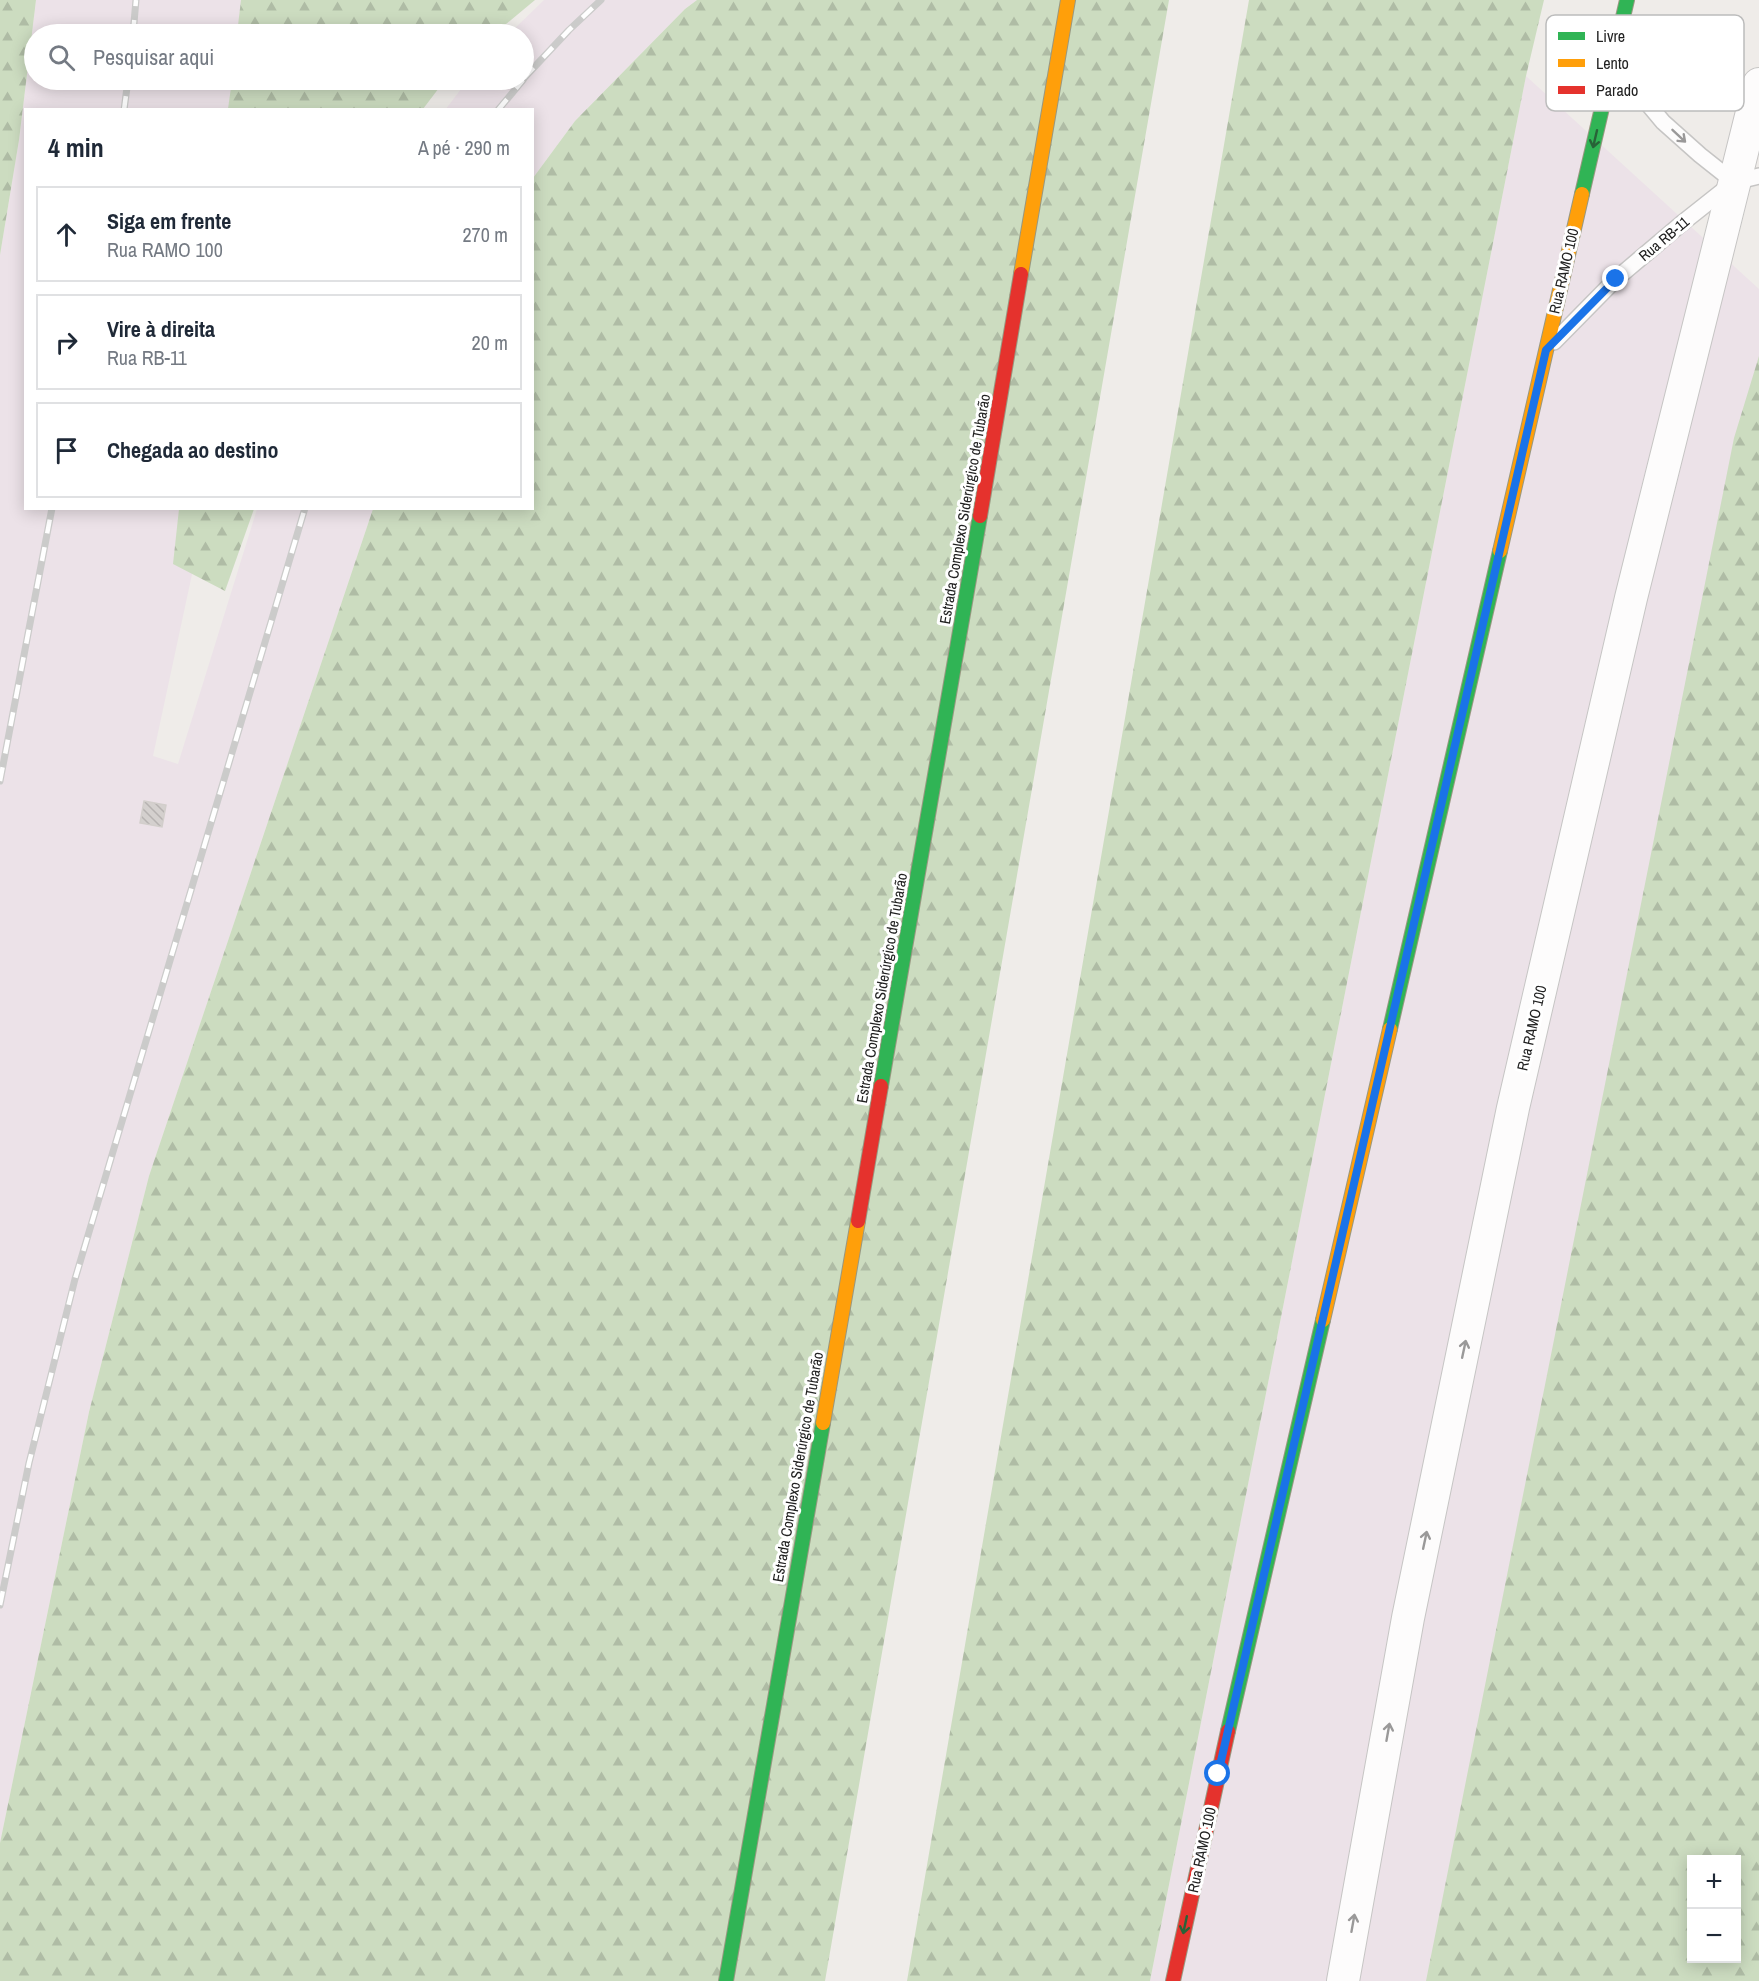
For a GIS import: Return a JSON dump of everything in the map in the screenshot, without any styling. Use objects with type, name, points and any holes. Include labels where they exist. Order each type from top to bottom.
[{"type":"street","name":"Estrada Complexo Siderúrgico de Tubarão","points":[[726,1981],[1068,0]]},
{"type":"street","name":"Rua RAMO 100","points":[[1624,15],[1627,0]]},
{"type":"street","name":"Rua RAMO 100","points":[[1343,1981],[1408,1618],[1513,1108],[1631,598],[1747,179],[1759,84]]},
{"type":"street","name":"Rua RAMO 100","points":[[1173,1981],[1220,1763],[1601,111]]},
{"type":"lane","points":[[1655,111],[1700,155],[1747,179]]},
{"type":"lane","name":"Rua RB-11","points":[[1546,350],[1616,279],[1747,179]]},
{"type":"shaded area","points":[[36,0],[289,0],[285,24],[33,24]]},
{"type":"shaded area","points":[[544,0],[697,0],[685,9],[575,121],[534,177],[534,108],[447,108],[460,90],[534,90],[534,24],[519,24]]},
{"type":"shaded area","points":[[1526,76],[1546,94],[1546,111],[1564,111],[1759,289],[1759,1981],[1150,1981]]},
{"type":"shaded area","points":[[25,90],[276,90],[273,108],[24,108],[24,510],[206,510],[153,756],[178,764],[257,510],[373,510],[149,1176],[89,1412],[0,1843],[0,255]]},
{"type":"green space","points":[[0,0],[36,0],[33,24],[24,24],[25,90],[0,255]]},
{"type":"green space","points":[[241,0],[535,0],[506,24],[238,24]]},
{"type":"green space","points":[[697,0],[1169,0],[825,1981],[0,1981],[0,1843],[89,1412],[149,1176],[373,510],[534,510],[534,177],[575,121],[685,9]]},
{"type":"green space","points":[[1249,0],[1544,0],[1526,76],[1150,1981],[907,1981]]},
{"type":"green space","points":[[231,90],[437,90],[424,108],[228,108]]},
{"type":"green space","points":[[1759,356],[1759,1981],[1426,1981],[1734,438]]},
{"type":"green space","points":[[179,510],[254,510],[225,591],[173,564]]},
{"type":"building","points":[[144,801],[166,805],[162,827],[140,823]]},
{"type":"railway","points":[[134,24],[136,0]]},
{"type":"railway","points":[[534,67],[601,0]]},
{"type":"railway","points":[[124,108],[127,90]]},
{"type":"railway","points":[[500,108],[515,90]]},
{"type":"railway","points":[[0,781],[52,510]]},
{"type":"railway","points":[[0,1605],[29,1463],[75,1279],[304,510]]},
{"type":"traffic: fast","points":[[1624,15],[1627,0]]},
{"type":"traffic: fast","points":[[1582,194],[1601,111]]},
{"type":"traffic: fast","points":[[881,1086],[980,516]]},
{"type":"traffic: fast","points":[[1390,1029],[1500,551]]},
{"type":"traffic: fast","points":[[1228,1731],[1323,1320]]},
{"type":"traffic: fast","points":[[726,1981],[823,1423]]},
{"type":"traffic: slow","points":[[1021,274],[1068,0]]},
{"type":"traffic: slow","points":[[1500,551],[1582,194]]},
{"type":"traffic: slow","points":[[1323,1320],[1390,1029]]},
{"type":"traffic: slow","points":[[823,1423],[858,1221]]},
{"type":"traffic: jam","points":[[980,516],[1021,274]]},
{"type":"traffic: jam","points":[[858,1221],[881,1086]]},
{"type":"traffic: jam","points":[[1173,1981],[1228,1731]]},
{"type":"route","points":[[1218,1774],[1546,350],[1616,279]]}]
